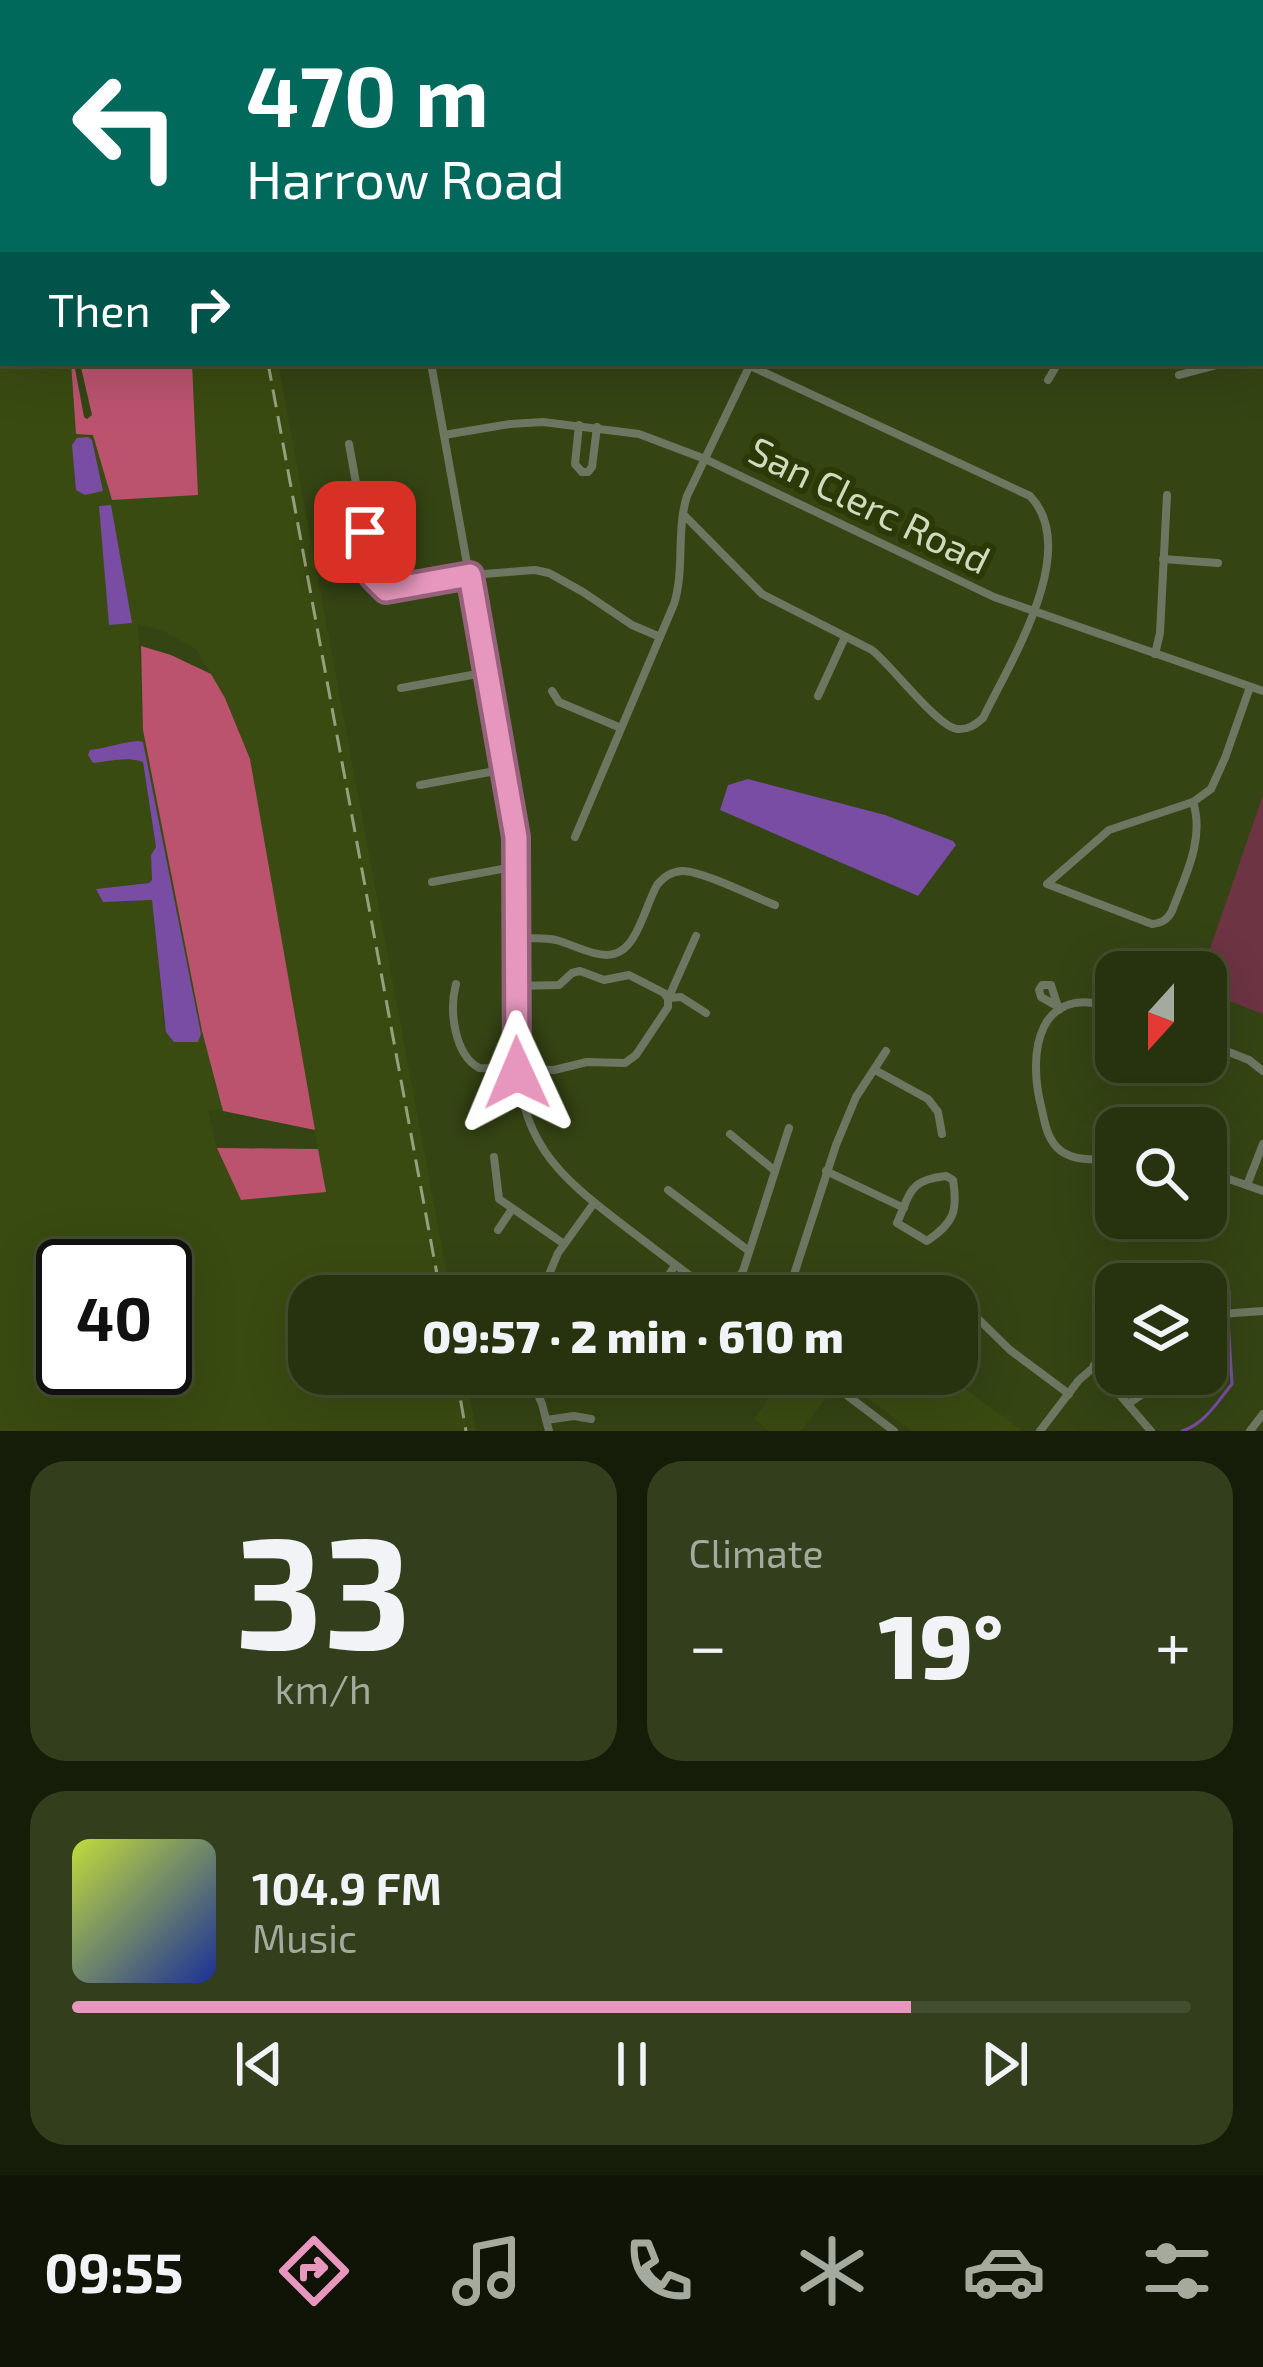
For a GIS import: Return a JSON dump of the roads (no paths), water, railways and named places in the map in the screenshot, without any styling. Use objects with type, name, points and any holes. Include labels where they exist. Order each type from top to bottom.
[{"type":"street","points":[[432,366],[506,769],[518,866],[517,1069],[525,1112],[544,1153],[568,1181],[691,1275]]},
{"type":"street","points":[[575,838],[678,591],[687,496],[747,366]]},
{"type":"street","points":[[683,514],[762,594],[885,660],[943,723],[964,729],[983,718],[1046,582],[1047,533],[1040,507],[1030,496],[752,366]]},
{"type":"street","points":[[1048,380],[1056,366]]},
{"type":"street","points":[[1179,375],[1213,366]]},
{"type":"street","name":"San Clerc Road","points":[[444,435],[543,422],[639,434],[705,458],[994,597],[1263,692]]},
{"type":"street","points":[[579,425],[575,464],[582,472],[592,467],[597,427]]},
{"type":"street","points":[[350,444],[373,577],[380,586],[394,590],[470,575],[535,569],[660,638]]},
{"type":"street","points":[[1155,654],[1167,495]]},
{"type":"street","points":[[1163,559],[1218,563]]},
{"type":"street","points":[[818,695],[845,637]]},
{"type":"street","points":[[401,688],[488,673]]},
{"type":"street","points":[[1193,802],[1197,840],[1168,919],[1152,924],[1047,884],[1109,830],[1193,802],[1210,788],[1250,687]]},
{"type":"street","points":[[552,691],[560,701],[621,728]]},
{"type":"street","points":[[420,785],[506,769]]},
{"type":"street","points":[[432,882],[518,866]]},
{"type":"street","points":[[518,939],[547,939],[594,955],[614,955],[634,936],[657,885],[675,872],[691,872],[775,905]]},
{"type":"street","points":[[456,984],[452,999],[460,1045],[466,1059],[479,1068],[560,1070],[587,1062],[625,1063],[633,1059],[668,1007],[696,937]]},
{"type":"street","points":[[517,986],[559,986],[580,971],[604,980],[629,975],[668,999]]},
{"type":"street","points":[[668,999],[680,997],[706,1013]]},
{"type":"street","points":[[1095,1003],[1057,1007],[1045,1024],[1037,1046],[1036,1087],[1057,1148],[1074,1158],[1095,1159]]},
{"type":"street","points":[[794,1275],[856,1097],[886,1051]]},
{"type":"street","points":[[1227,1051],[1263,1071]]},
{"type":"street","points":[[875,1070],[928,1099],[938,1112],[942,1134]]},
{"type":"street","points":[[739,1275],[789,1128]]},
{"type":"street","points":[[730,1134],[774,1170]]},
{"type":"street","points":[[1246,1185],[1263,1144]]},
{"type":"street","points":[[494,1157],[499,1199],[564,1244]]},
{"type":"street","points":[[826,1172],[904,1208]]},
{"type":"street","points":[[926,1178],[953,1180],[955,1214],[931,1240],[897,1223],[904,1208],[912,1190],[926,1178]]},
{"type":"street","points":[[1227,1178],[1263,1192]]},
{"type":"street","points":[[668,1190],[749,1251]]},
{"type":"street","points":[[550,1275],[564,1244],[594,1203]]},
{"type":"street","points":[[498,1231],[512,1210]]},
{"type":"street","points":[[668,1275],[675,1264]]},
{"type":"street","points":[[1227,1314],[1263,1311]]},
{"type":"street","points":[[978,1319],[1010,1350],[1069,1394]]},
{"type":"street","points":[[1040,1431],[1094,1365],[1151,1431]]},
{"type":"street","points":[[537,1395],[548,1425],[574,1416],[592,1419]]},
{"type":"street","points":[[847,1395],[894,1431]]},
{"type":"street","points":[[1127,1404],[1140,1395]]},
{"type":"street","points":[[1250,1431],[1263,1414]]},
{"type":"waterway","points":[[1229,1291],[1229,1308]]},
{"type":"waterway","points":[[1182,1431],[1204,1418],[1232,1384],[1228,1318]]},
{"type":"railway","points":[[269,366],[437,1275]]},
{"type":"railway","points":[[460,1395],[466,1431]]}]
